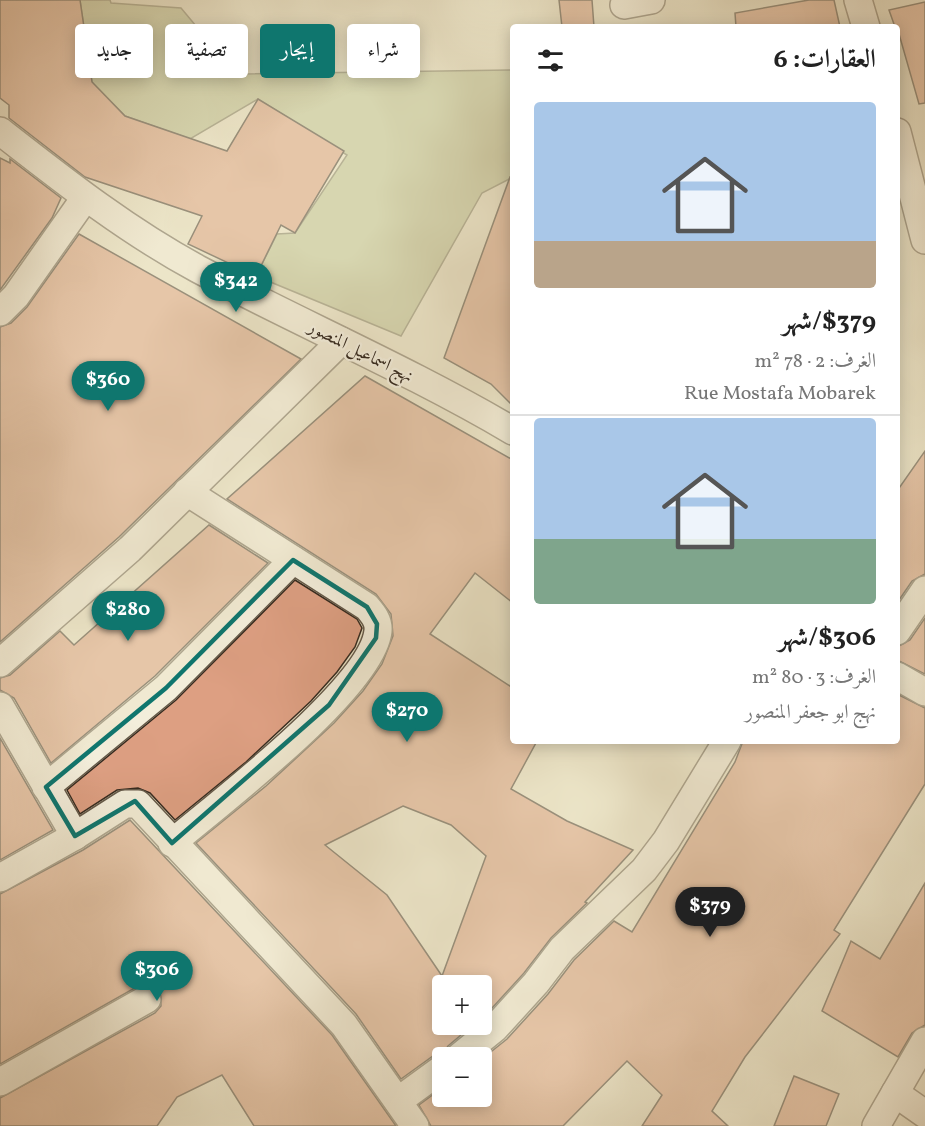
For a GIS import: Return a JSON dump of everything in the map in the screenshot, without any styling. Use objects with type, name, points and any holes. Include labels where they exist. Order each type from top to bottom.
[{"type":"street","points":[[624,5],[651,0]]},
{"type":"street","points":[[858,0],[865,24]]},
{"type":"street","name":"نهج اسماعيل المنصور","points":[[0,131],[85,198],[135,232],[197,268],[510,429]]},
{"type":"street","points":[[900,155],[904,185],[925,240]]},
{"type":"street","points":[[0,312],[16,296],[85,198]]},
{"type":"street","points":[[0,663],[82,593],[341,341]]},
{"type":"street","points":[[172,843],[316,719],[361,666],[376,638],[377,624],[367,607],[187,492]]},
{"type":"street","points":[[46,787],[166,688],[293,560]]},
{"type":"street","points":[[900,627],[925,590]]},
{"type":"street","points":[[900,678],[925,692]]},
{"type":"street","points":[[0,706],[75,837]]},
{"type":"street","points":[[472,1047],[495,1028],[536,983],[562,949],[644,870],[666,841],[725,744]]},
{"type":"street","points":[[0,878],[75,837],[125,804],[134,802],[344,1025],[416,1126]]},
{"type":"street","points":[[0,1082],[147,999]]},
{"type":"street","points":[[876,1126],[925,1041]]},
{"type":"street","points":[[398,1101],[432,1076]]},
{"type":"street","points":[[895,1093],[925,1114]]},
{"type":"highlighted area","points":[[293,560],[367,607],[377,624],[376,638],[329,705],[172,843],[135,801],[75,836],[46,787],[166,688]]},
{"type":"green space","points":[[80,0],[110,0],[111,3],[181,8],[194,24],[165,24],[165,78],[248,78],[248,74],[260,74],[260,78],[335,78],[335,73],[347,72],[347,78],[420,78],[420,71],[510,70],[510,179],[482,193],[401,336],[256,276],[277,234],[295,233],[347,155],[258,99],[190,139],[125,116],[92,82],[91,78],[153,78],[153,24],[84,24]]},
{"type":"building","points":[[0,0],[80,0],[84,24],[75,24],[75,78],[91,78],[92,82],[125,116],[227,151],[258,99],[344,151],[295,233],[281,225],[256,276],[188,244],[202,216],[85,177],[9,118],[9,105],[0,98]]},
{"type":"building","points":[[559,0],[592,0],[594,24],[562,24]]},
{"type":"building","points":[[809,0],[834,0],[839,24],[736,24],[735,13]]},
{"type":"building","points":[[925,2],[925,103],[919,104],[900,38],[900,24],[894,24],[889,10]]},
{"type":"building","points":[[0,158],[10,163],[10,159],[61,198],[52,218],[0,290]]},
{"type":"building","points":[[510,177],[510,403],[491,384],[444,358]]},
{"type":"building","points":[[79,234],[301,359],[119,537],[0,642],[0,327],[11,323],[27,307]]},
{"type":"building","points":[[365,376],[510,458],[510,601],[475,573],[430,634],[510,686],[510,744],[535,744],[511,789],[567,821],[633,850],[585,902],[587,903],[551,938],[524,973],[492,1008],[492,975],[442,975],[486,856],[451,825],[403,806],[325,845],[387,895],[441,975],[432,975],[432,1035],[461,1035],[447,1047],[432,1047],[432,1057],[401,1079],[356,1014],[196,843],[266,786],[334,723],[363,691],[382,664],[393,636],[391,614],[376,594],[227,499]]},
{"type":"building","points":[[925,451],[925,574],[912,581],[900,599],[900,487]]},
{"type":"building","points":[[209,525],[268,563],[155,676],[51,763],[14,698],[0,690],[0,678],[10,675],[60,631],[74,645]]},
{"type":"building","points":[[295,580],[357,619],[362,628],[355,647],[337,672],[311,701],[246,762],[175,820],[150,793],[138,788],[117,790],[80,814],[67,790],[176,700]]},
{"type":"building","points":[[925,618],[925,674],[900,662],[900,645],[910,640]]},
{"type":"building","points":[[900,696],[925,708],[925,784],[834,930],[840,934],[745,1057],[712,1111],[728,1126],[642,1126],[662,1095],[627,1061],[563,1126],[431,1126],[419,1105],[432,1095],[432,1107],[492,1107],[492,1051],[507,1039],[548,994],[574,960],[614,921],[632,932],[735,762],[742,744],[900,744]]},
{"type":"building","points":[[0,738],[53,830],[0,860]]},
{"type":"building","points":[[130,820],[332,1035],[396,1126],[254,1126],[222,1075],[177,1097],[157,1126],[0,1126],[0,1098],[155,1013],[161,1006],[160,991],[154,985],[140,985],[0,1064],[0,894],[83,850]]},
{"type":"building","points":[[925,883],[925,1025],[912,1033],[898,1057],[822,1011],[851,941],[880,959]]},
{"type":"building","points":[[794,1076],[839,1094],[826,1126],[774,1126]]}]
